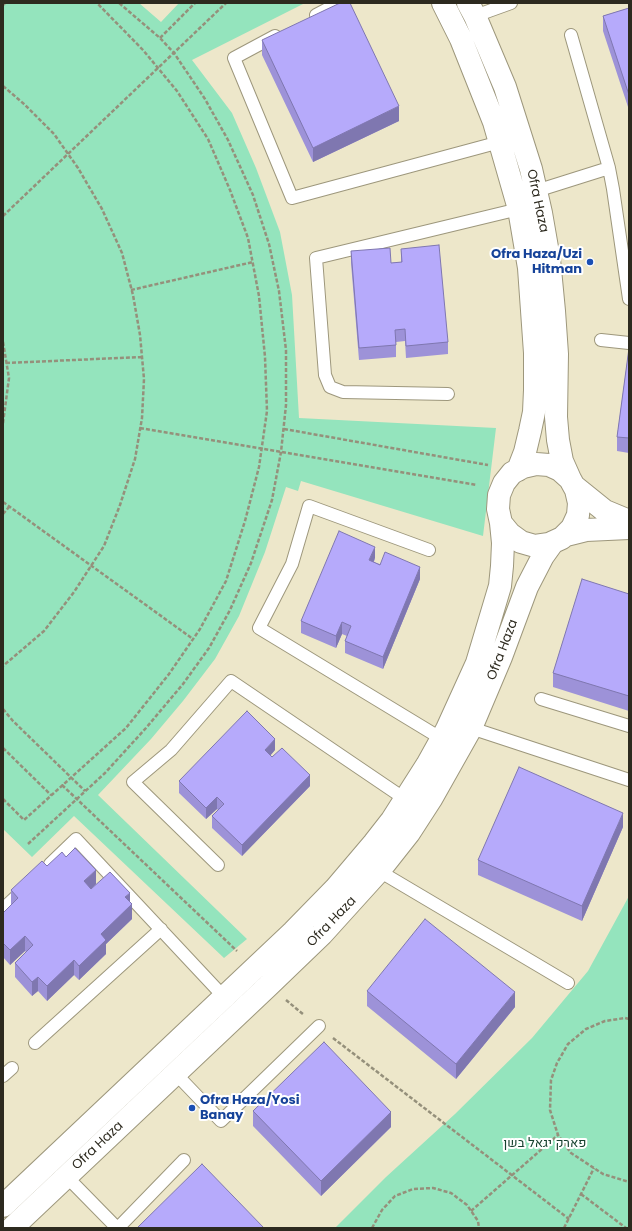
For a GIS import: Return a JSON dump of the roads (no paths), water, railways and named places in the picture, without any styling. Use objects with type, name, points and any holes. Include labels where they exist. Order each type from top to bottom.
[{"type":"street","name":"Ofra Haza","points":[[443,3],[461,39],[494,122],[519,209],[530,268],[535,361],[534,412],[525,452],[518,470]]},
{"type":"street","name":"Ofra Haza","points":[[472,10],[505,87],[531,169],[536,191],[550,259],[557,354],[556,417],[558,440],[562,461],[572,482]]},
{"type":"street","points":[[572,482],[579,502],[578,516],[572,528],[549,544],[535,546],[521,542],[510,534],[501,523],[498,509],[499,495],[504,483],[512,474],[523,467],[536,464],[549,465],[560,470],[605,511],[629,521]]},
{"type":"street","name":"Ofra Haza","points":[[3,1206],[293,932],[335,889],[392,820],[442,739],[477,663],[500,586],[503,543],[501,523]]},
{"type":"street","points":[[559,538],[586,530],[629,528]]},
{"type":"street","name":"Ofra Haza","points":[[12,1228],[322,934],[379,871],[409,833],[471,728],[501,657],[527,587],[543,556],[559,538]]},
{"type":"lane","points":[[304,21],[339,3]]},
{"type":"lane","points":[[472,10],[511,3]]},
{"type":"lane","points":[[283,32],[234,58],[292,198],[500,142]]},
{"type":"lane","points":[[571,36],[610,168],[629,299]]},
{"type":"lane","points":[[536,191],[610,168]]},
{"type":"lane","points":[[448,394],[343,392],[330,387],[325,375],[316,258],[519,209]]},
{"type":"lane","points":[[601,340],[629,343]]},
{"type":"lane","points":[[428,550],[309,506],[292,564],[259,628],[442,739]]},
{"type":"lane","points":[[218,865],[133,782],[171,750],[231,681],[405,799]]},
{"type":"lane","points":[[541,699],[629,726]]},
{"type":"lane","points":[[471,728],[629,780]]},
{"type":"lane","points":[[42,872],[76,839],[224,997]]},
{"type":"lane","points":[[379,871],[568,983]]},
{"type":"lane","points":[[3,909],[31,882]]},
{"type":"lane","points":[[36,1043],[160,929]]},
{"type":"lane","points":[[175,1073],[221,1121],[318,1026]]},
{"type":"lane","points":[[66,1176],[118,1228],[184,1160]]},
{"type":"place","name":"Ofra Haza/Uzi Hitman","points":[[590,262]]},
{"type":"place","name":"Ofra Haza/Yosi Banay","points":[[192,1108]]},
{"type":"park label","name":"פארק יגאל בשן","points":[[545,1144]]}]
